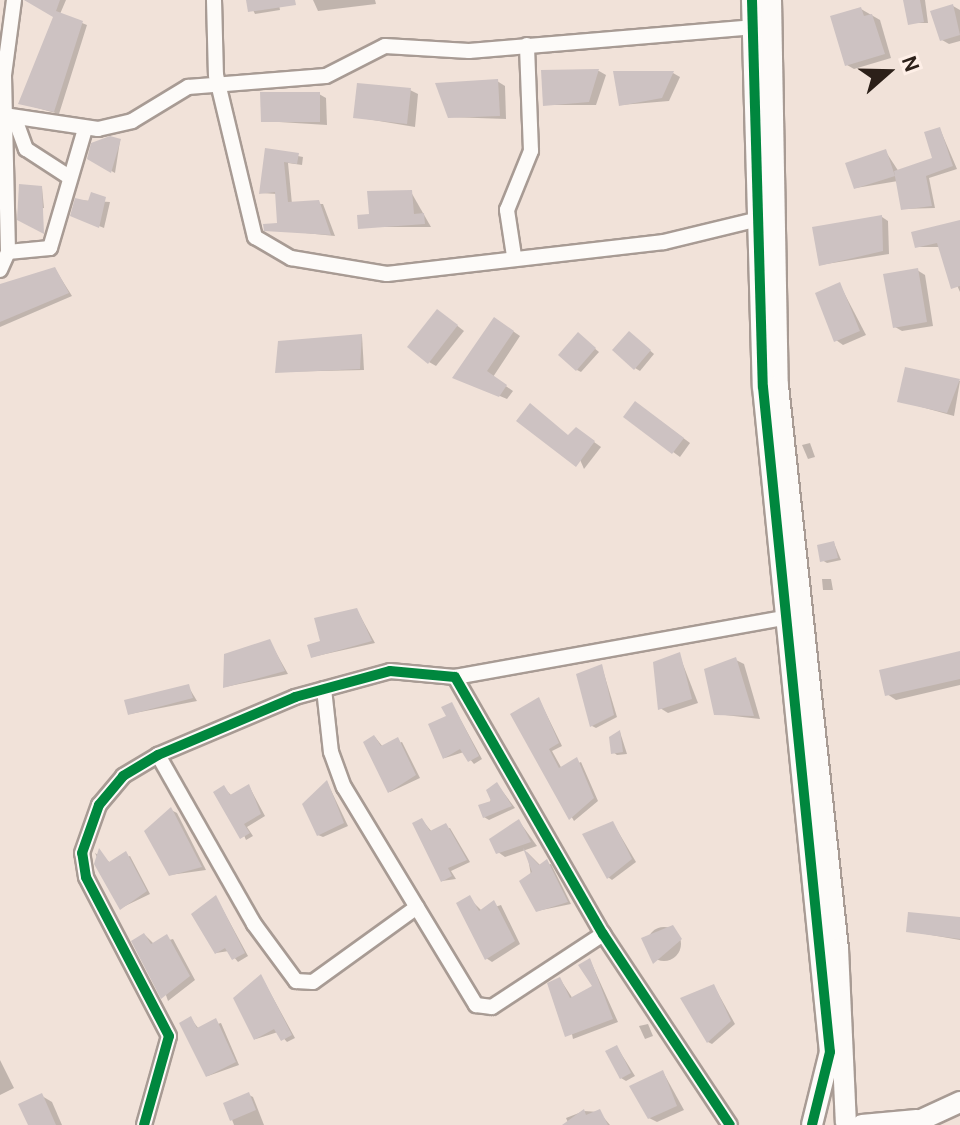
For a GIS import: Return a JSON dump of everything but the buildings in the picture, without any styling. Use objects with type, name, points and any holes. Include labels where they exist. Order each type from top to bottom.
[{"type":"street","points":[[0,270],[8,252],[14,0]]},
{"type":"street","points":[[214,0],[218,84],[262,245],[291,258],[387,274],[514,256],[664,242],[759,219]]},
{"type":"street","points":[[752,0],[759,219],[783,618],[815,810],[830,1052],[813,1125],[914,1122],[960,1102]]},
{"type":"street","points":[[771,0],[770,387],[852,1124]]},
{"type":"street","points":[[10,117],[85,129],[121,124],[171,93],[218,84],[326,76],[385,46],[469,51],[752,27]]},
{"type":"street","points":[[514,256],[507,210],[531,151],[527,45]]},
{"type":"street","points":[[10,117],[26,149],[66,175]]},
{"type":"street","points":[[8,252],[50,248],[66,175],[85,129]]},
{"type":"street","points":[[144,1125],[169,1036],[86,877],[82,853],[110,790],[158,755],[370,673],[455,677],[783,618]]},
{"type":"street","points":[[455,677],[603,934],[730,1125]]},
{"type":"street","points":[[324,689],[331,752],[344,787],[417,907],[485,1008],[603,934]]},
{"type":"street","points":[[158,755],[254,924],[296,981],[313,982],[417,907]]},
{"type":"cycle path","points":[[752,0],[763,387],[830,1052],[812,1125]]},
{"type":"cycle path","points":[[144,1125],[169,1036],[86,877],[82,853],[99,805],[123,776],[158,755],[295,697],[390,671],[455,677],[603,934],[730,1125]]}]
